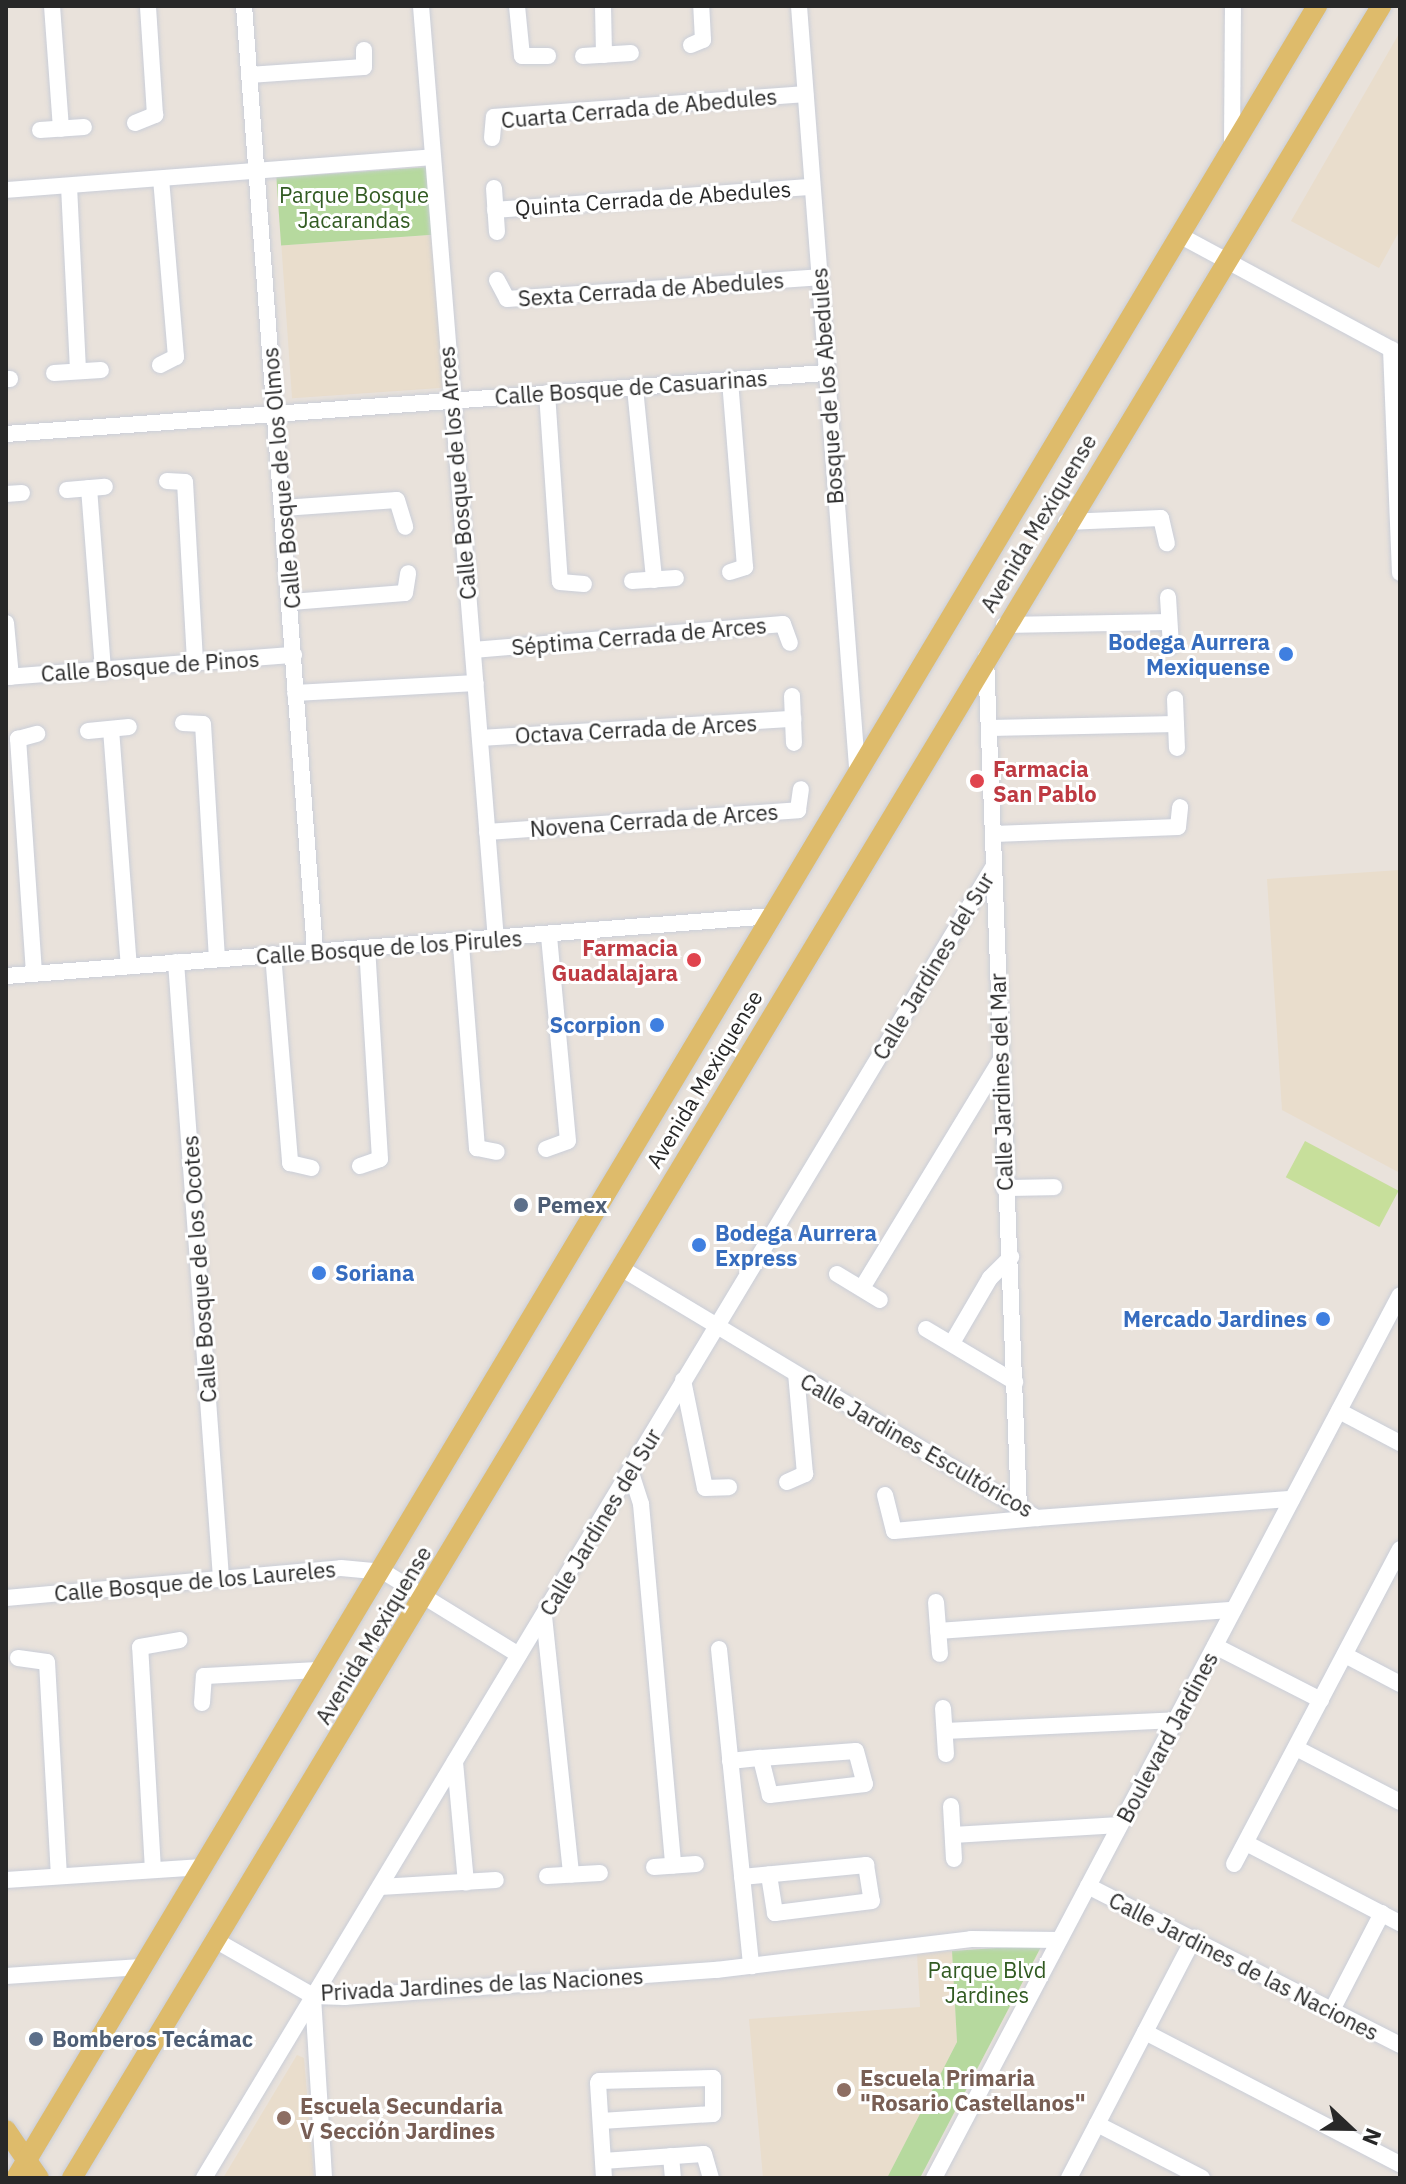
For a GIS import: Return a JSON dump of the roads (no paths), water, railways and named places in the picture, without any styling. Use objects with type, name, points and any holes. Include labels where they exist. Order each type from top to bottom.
[{"type":"main road","name":"Avenida Mexiquense","points":[[21,2169],[319,1670],[384,1572],[772,916],[857,766],[1317,6]]},
{"type":"main road","name":"Avenida Mexiquense","points":[[72,2178],[424,1598],[1066,522],[1381,6]]},
{"type":"main road","points":[[6,2130],[21,2169],[39,2178]]},
{"type":"street","points":[[52,6],[61,129]]},
{"type":"street","points":[[135,123],[155,115],[148,6]]},
{"type":"street","name":"Calle Bosque de los Olmos","points":[[244,6],[315,950]]},
{"type":"street","name":"Calle Bosque de los Arces","points":[[421,6],[496,941]]},
{"type":"street","points":[[517,6],[522,56],[548,56]]},
{"type":"street","points":[[603,6],[604,55]]},
{"type":"street","points":[[691,45],[703,40],[701,6]]},
{"type":"street","name":"Bosque de los Abedules","points":[[799,6],[824,373],[857,766]]},
{"type":"street","points":[[1232,146],[1233,6]]},
{"type":"street","points":[[249,75],[364,67],[364,50]]},
{"type":"street","points":[[583,56],[631,53]]},
{"type":"street","name":"Cuarta Cerrada de Abedules","points":[[492,138],[494,117],[805,94]]},
{"type":"street","points":[[40,130],[84,127]]},
{"type":"street","points":[[6,190],[432,157]]},
{"type":"street","points":[[160,365],[176,357],[161,180]]},
{"type":"street","points":[[69,186],[78,371]]},
{"type":"street","name":"Quinta Cerrada de Abedules","points":[[495,210],[811,187]]},
{"type":"street","name":"Quinta Cerrada de Abedules","points":[[494,188],[497,232]]},
{"type":"street","points":[[1179,235],[1395,351],[1400,573]]},
{"type":"street","name":"Sexta Cerrada de Abedules","points":[[497,280],[507,299],[819,277]]},
{"type":"street","points":[[54,373],[101,370]]},
{"type":"street","name":"Calle Bosque de Casuarinas","points":[[6,434],[824,373]]},
{"type":"street","points":[[730,379],[745,567],[730,572]]},
{"type":"street","points":[[635,388],[654,580]]},
{"type":"street","points":[[547,393],[560,582],[584,584]]},
{"type":"street","points":[[167,481],[185,482],[195,663]]},
{"type":"street","points":[[67,490],[97,488],[103,671]]},
{"type":"street","points":[[283,508],[397,500],[405,527]]},
{"type":"street","points":[[1066,522],[1161,518],[1167,543]]},
{"type":"street","points":[[291,602],[405,593],[408,573]]},
{"type":"street","points":[[632,581],[676,578]]},
{"type":"street","points":[[1168,597],[1171,646]]},
{"type":"street","points":[[1004,625],[1169,622]]},
{"type":"street","points":[[6,623],[8,677]]},
{"type":"street","name":"Séptima Cerrada de Arces","points":[[473,650],[783,624],[790,643]]},
{"type":"street","name":"Calle Bosque de Pinos","points":[[8,677],[294,655]]},
{"type":"street","name":"Calle Jardines del Mar","points":[[986,656],[1004,1188],[1011,1257],[1019,1508]]},
{"type":"street","points":[[295,693],[476,683]]},
{"type":"street","points":[[792,696],[794,743]]},
{"type":"street","points":[[1175,699],[1177,748]]},
{"type":"street","name":"Octava Cerrada de Arces","points":[[480,738],[793,719]]},
{"type":"street","points":[[183,723],[203,724],[217,959]]},
{"type":"street","points":[[990,728],[1176,724]]},
{"type":"street","points":[[88,731],[129,727]]},
{"type":"street","points":[[111,729],[129,966]]},
{"type":"street","points":[[34,973],[18,739],[37,734]]},
{"type":"street","name":"Novena Cerrada de Arces","points":[[487,832],[798,810],[801,789]]},
{"type":"street","points":[[994,834],[1178,827],[1180,807]]},
{"type":"street","name":"Calle Jardines del Sur","points":[[204,2178],[994,866]]},
{"type":"street","name":"Calle Bosque de los Pirules","points":[[6,976],[315,950],[461,945],[772,916]]},
{"type":"street","points":[[546,1149],[568,1141],[549,937]]},
{"type":"street","points":[[461,945],[477,1148],[497,1152]]},
{"type":"street","points":[[360,1166],[380,1159],[367,949]]},
{"type":"street","points":[[273,954],[290,1163],[311,1168]]},
{"type":"street","name":"Calle Bosque de los Ocotes","points":[[176,962],[221,1577]]},
{"type":"street","points":[[862,1288],[1000,1061]]},
{"type":"street","points":[[1004,1188],[1054,1187]]},
{"type":"street","points":[[952,1343],[990,1278],[1011,1257]]},
{"type":"street","name":"Calle Jardines Escultóricos","points":[[619,1267],[1037,1518],[1292,1499]]},
{"type":"street","points":[[837,1274],[880,1300]]},
{"type":"street","name":"Boulevard Jardines","points":[[934,2178],[1400,1295]]},
{"type":"street","points":[[926,1329],[1015,1382]]},
{"type":"street","points":[[787,1482],[805,1474],[796,1374]]},
{"type":"street","points":[[683,1380],[705,1488],[729,1487]]},
{"type":"street","points":[[1339,1411],[1400,1443]]},
{"type":"street","points":[[631,1473],[641,1504],[673,1866]]},
{"type":"street","points":[[885,1495],[894,1531],[1037,1518]]},
{"type":"street","points":[[1234,1864],[1398,1560]]},
{"type":"street","points":[[384,1572],[519,1655]]},
{"type":"street","name":"Calle Bosque de los Laureles","points":[[6,1598],[221,1577],[384,1572]]},
{"type":"street","points":[[936,1602],[940,1654]]},
{"type":"street","points":[[938,1631],[1233,1610]]},
{"type":"street","points":[[544,1616],[571,1875]]},
{"type":"street","points":[[153,1870],[140,1647],[179,1640]]},
{"type":"street","points":[[1215,1646],[1321,1700]]},
{"type":"street","points":[[719,1649],[751,1966]]},
{"type":"street","points":[[1345,1655],[1400,1684]]},
{"type":"street","points":[[18,1658],[47,1662],[59,1876]]},
{"type":"street","points":[[202,1703],[204,1676],[319,1670]]},
{"type":"street","points":[[943,1708],[946,1754]]},
{"type":"street","points":[[945,1731],[1176,1720]]},
{"type":"street","points":[[1296,1748],[1400,1802]]},
{"type":"street","points":[[730,1761],[761,1758],[856,1751],[865,1784],[770,1795],[761,1758]]},
{"type":"street","points":[[455,1762],[466,1882]]},
{"type":"street","points":[[951,1806],[954,1859]]},
{"type":"street","points":[[953,1835],[1120,1825]]},
{"type":"street","points":[[1246,1843],[1400,1923]]},
{"type":"street","points":[[654,1867],[696,1864]]},
{"type":"street","points":[[742,1877],[769,1874],[866,1865],[872,1901],[775,1913],[769,1874]]},
{"type":"street","points":[[6,1880],[203,1867]]},
{"type":"street","points":[[547,1876],[600,1873]]},
{"type":"street","points":[[380,1887],[496,1880]]},
{"type":"street","name":"Calle Jardines de las Naciones","points":[[1088,1886],[1400,2045]]},
{"type":"street","points":[[1332,2010],[1382,1913]]},
{"type":"street","points":[[1069,2178],[1194,1938]]},
{"type":"street","name":"Privada Jardines de las Naciones","points":[[215,1940],[313,1996],[716,1970],[919,1944],[1059,1940]]},
{"type":"street","points":[[6,1976],[141,1967]]},
{"type":"street","points":[[313,1996],[324,2178]]},
{"type":"street","points":[[1145,2032],[1400,2164]]},
{"type":"street","points":[[601,2121],[713,2114],[713,2078],[599,2081],[601,2121],[604,2170],[671,2156],[704,2154],[711,2178]]},
{"type":"street","points":[[1097,2124],[1202,2178]]},
{"type":"street","points":[[671,2156],[673,2178]]},
{"type":"place","name":"Bodega Aurrera Mexiquense","points":[[1286,654]]},
{"type":"place","name":"Farmacia San Pablo","points":[[977,781]]},
{"type":"place","name":"Farmacia Guadalajara","points":[[694,960]]},
{"type":"place","name":"Scorpion","points":[[657,1025]]},
{"type":"place","name":"Pemex","points":[[521,1205]]},
{"type":"place","name":"Bodega Aurrera Express","points":[[699,1245]]},
{"type":"place","name":"Soriana","points":[[319,1273]]},
{"type":"place","name":"Mercado Jardines","points":[[1323,1319]]},
{"type":"place","name":"Bomberos Tecámac","points":[[36,2039]]},
{"type":"place","name":"Escuela Primaria \"Rosario Castellanos\"","points":[[844,2090]]},
{"type":"place","name":"Escuela Secundaria V Sección Jardines","points":[[284,2118]]},
{"type":"park label","name":"Parque Bosque Jacarandas","points":[[354,206]]},
{"type":"park label","name":"Parque Blvd Jardines","points":[[987,1982]]}]
